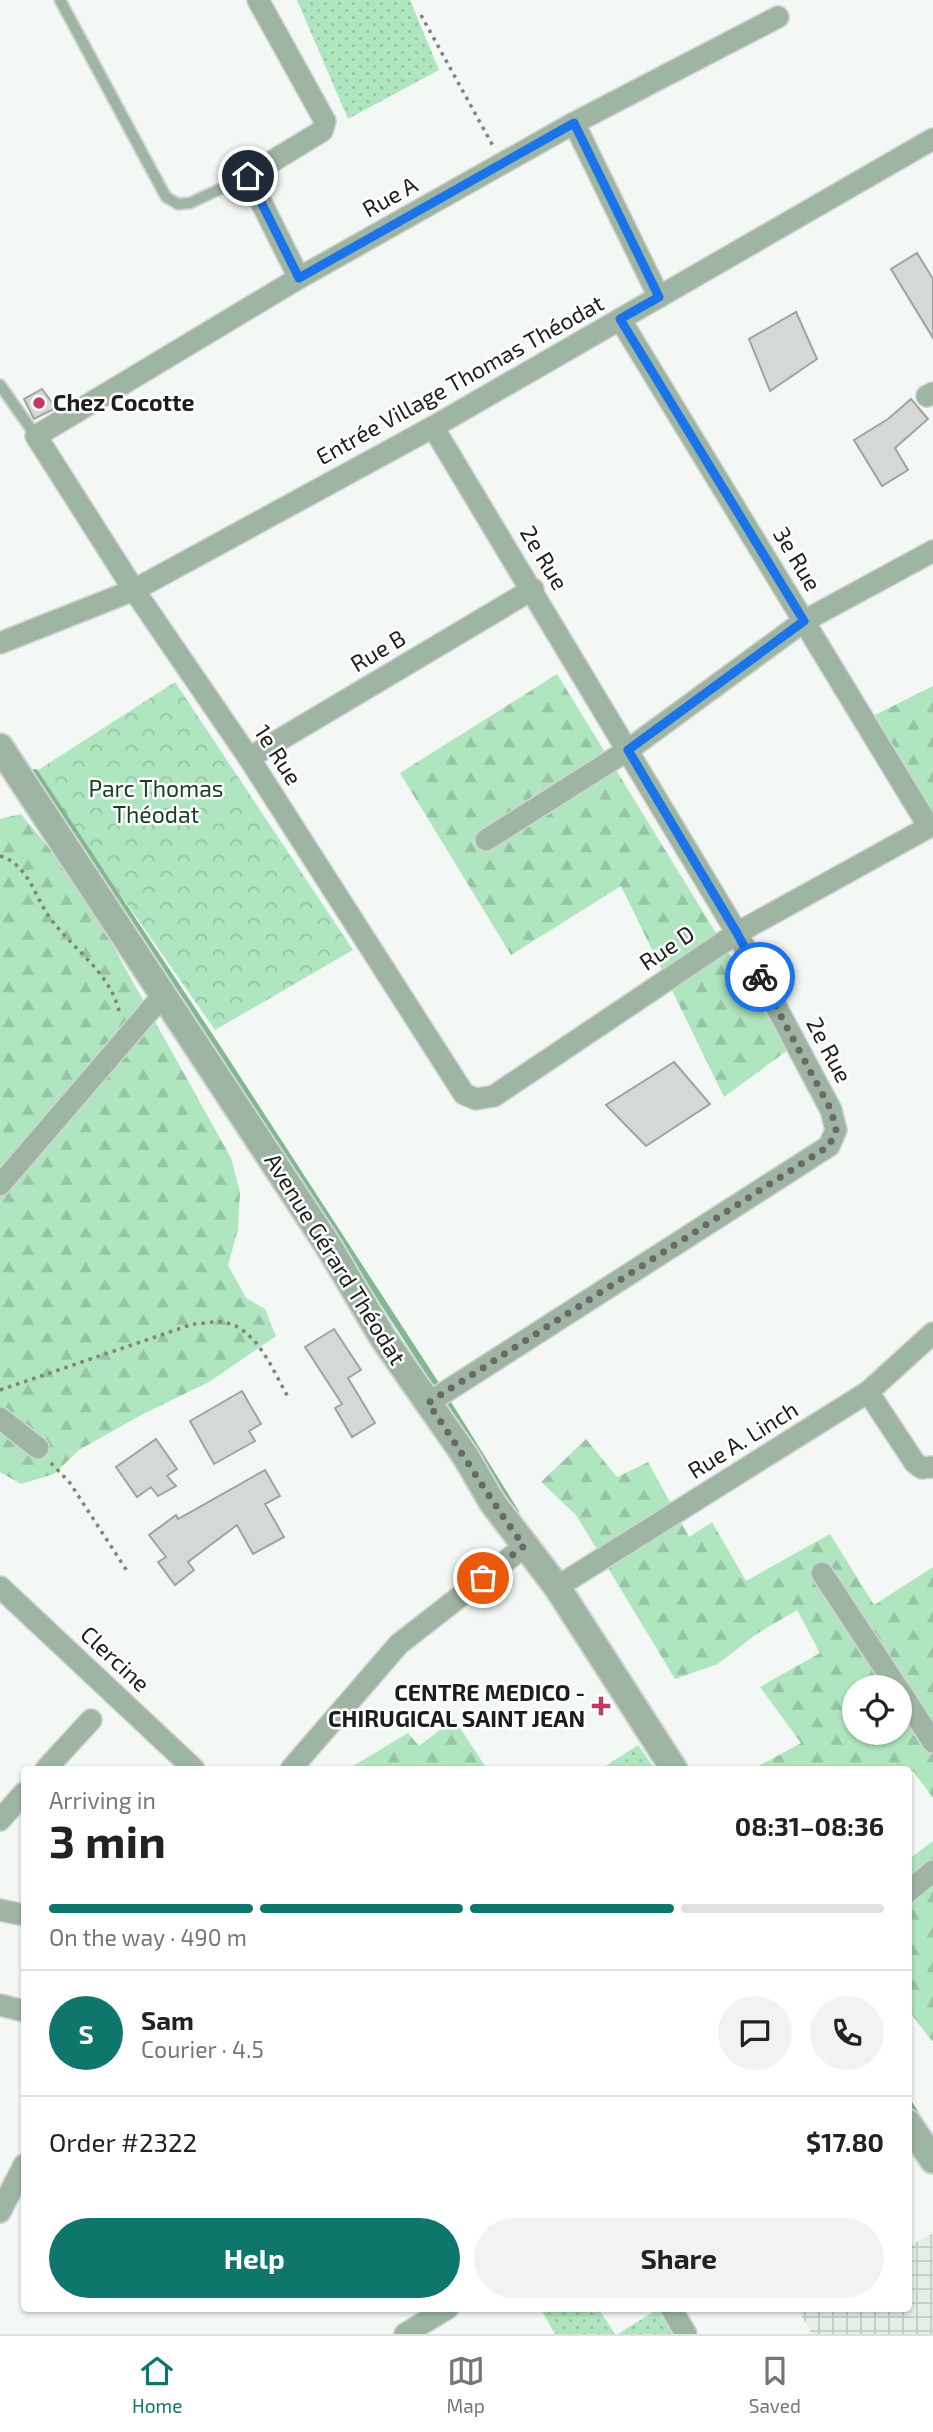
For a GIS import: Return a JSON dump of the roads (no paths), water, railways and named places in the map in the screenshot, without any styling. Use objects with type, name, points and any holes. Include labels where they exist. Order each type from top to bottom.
[{"type":"street","points":[[258,0],[325,121],[322,131],[248,176],[299,278]]},
{"type":"street","name":"Rue A","points":[[36,436],[299,278],[574,123],[778,17]]},
{"type":"street","points":[[574,123],[659,297]]},
{"type":"street","name":"Entrée Village Thomas Théodat","points":[[0,643],[134,590],[433,427],[933,139]]},
{"type":"street","name":"3e Rue","points":[[620,319],[931,826]]},
{"type":"street","name":"2e Rue","points":[[428,1403],[829,1146],[836,1130],[831,1110],[737,933],[533,589],[433,427]]},
{"type":"street","name":"1e Rue","points":[[36,436],[134,590],[249,758],[464,1094],[476,1099]]},
{"type":"street","points":[[486,840],[628,750],[804,621],[933,551]]},
{"type":"street","name":"Rue B","points":[[249,758],[533,589]]},
{"type":"street","name":"Avenue Gérard Théodat","points":[[0,747],[330,1247],[383,1338],[466,1457],[492,1502],[524,1546],[561,1584],[672,1766]]},
{"type":"street","name":"Rue D","points":[[476,1099],[494,1096],[737,933],[931,826]]},
{"type":"street","points":[[0,1185],[164,994]]},
{"type":"street","name":"Rue A. Linch","points":[[561,1584],[869,1392],[933,1333]]},
{"type":"street","points":[[869,1392],[915,1463],[922,1468],[933,1466]]},
{"type":"street","points":[[0,1418],[38,1448]]},
{"type":"street","points":[[294,1766],[399,1644],[524,1546]]},
{"type":"street","points":[[821,1573],[889,1675]]},
{"type":"street","name":"Clercine","points":[[0,1587],[191,1766]]},
{"type":"street","points":[[912,1710],[933,1742]]},
{"type":"street","points":[[49,1766],[92,1720]]},
{"type":"street","points":[[0,1820],[21,1796]]},
{"type":"street","points":[[912,1889],[933,1871]]},
{"type":"street","points":[[0,1909],[21,1914]]},
{"type":"street","points":[[0,2005],[21,2010]]},
{"type":"street","points":[[912,2129],[933,2160]]},
{"type":"street","points":[[0,2212],[21,2171]]},
{"type":"street","points":[[405,2334],[441,2312]]},
{"type":"street","points":[[673,2312],[686,2334]]},
{"type":"lane","points":[[60,0],[166,197],[178,204],[190,203],[248,176]]},
{"type":"lane","points":[[0,385],[36,436]]},
{"type":"waterway","points":[[35,772],[438,1387]]},
{"type":"waterway","points":[[447,1401],[516,1512]]},
{"type":"waterway","points":[[912,2107],[920,2120]]},
{"type":"place","name":"Chez Cocotte","points":[[39,403]]},
{"type":"place","name":"CENTRE MEDICO - CHIRUGICAL SAINT JEAN","points":[[601,1706]]},
{"type":"park label","name":"Parc Thomas Théodat","points":[[156,802]]}]
